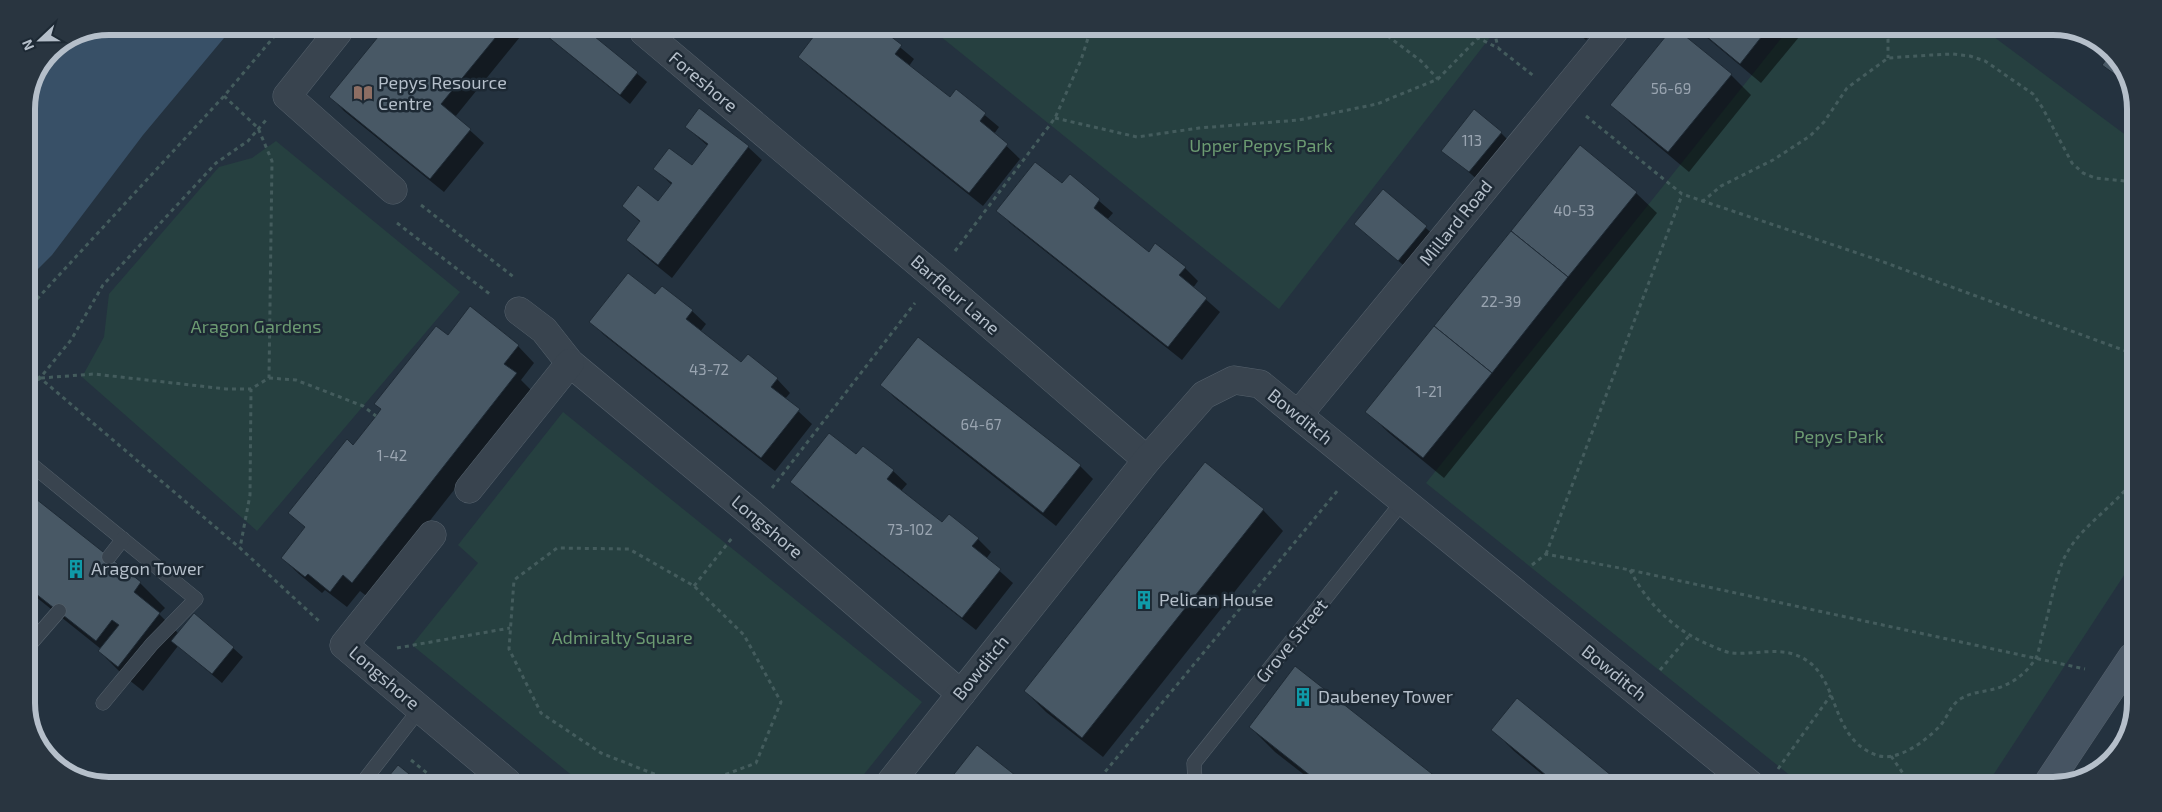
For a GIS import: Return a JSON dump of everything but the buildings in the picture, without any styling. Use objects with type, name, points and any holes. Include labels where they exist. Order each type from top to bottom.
[{"type":"main road","points":[[2052,777],[2125,667]]},
{"type":"street","points":[[336,35],[287,96],[394,190]]},
{"type":"street","name":"Foreshore","points":[[648,35],[761,131]]},
{"type":"street","name":"Millard Road","points":[[1298,415],[1611,35]]},
{"type":"street","name":"Barfleur Lane","points":[[761,131],[935,277],[1147,460]]},
{"type":"street","name":"Longshore","points":[[519,311],[544,330],[570,363],[752,514],[961,694]]},
{"type":"street","points":[[469,489],[570,363]]},
{"type":"street","name":"Bowditch","points":[[895,777],[1147,460],[1204,395],[1234,380],[1260,384],[1741,777]]},
{"type":"street","name":"Longshore","points":[[432,535],[350,650],[501,777]]},
{"type":"lane","points":[[35,466],[196,599],[152,644],[102,704]]},
{"type":"lane","name":"Grove Street","points":[[1195,777],[1194,763],[1403,501]]},
{"type":"lane","points":[[109,557],[123,539]]},
{"type":"lane","points":[[35,639],[59,611]]},
{"type":"lane","points":[[367,777],[419,710]]},
{"type":"path","points":[[35,301],[224,96],[275,35]]},
{"type":"path","points":[[694,586],[935,277],[1055,118],[1081,60],[1089,35]]},
{"type":"path","points":[[1386,35],[1421,61],[1438,79]]},
{"type":"path","points":[[1495,35],[1498,48]]},
{"type":"path","points":[[1887,35],[1888,58]]},
{"type":"path","points":[[1055,118],[1137,137],[1199,128],[1299,120],[1377,104],[1438,79],[1478,38],[1498,48],[1530,73]]},
{"type":"path","points":[[1702,202],[1721,186],[1774,160],[1810,136],[1824,122],[1847,88],[1888,58],[1953,54],[1970,56],[1986,61],[2033,94],[2042,107],[2068,157],[2083,173],[2095,178],[2127,181]]},
{"type":"path","points":[[224,96],[258,128],[272,161],[269,378]]},
{"type":"path","points":[[35,383],[71,340],[103,285],[216,162],[248,141],[287,96]]},
{"type":"path","points":[[1560,96],[1682,194],[1878,260],[2127,351]]},
{"type":"path","points":[[519,282],[411,197],[394,190],[395,222],[494,298],[519,311]]},
{"type":"path","points":[[1506,585],[1546,554],[1682,194]]},
{"type":"path","points":[[35,374],[240,548],[350,650],[510,628]]},
{"type":"path","points":[[40,378],[94,374],[226,389],[250,389],[269,378],[296,380],[363,406],[376,416]]},
{"type":"path","points":[[240,548],[250,495],[250,389]]},
{"type":"path","points":[[1101,777],[1359,465]]},
{"type":"path","points":[[1630,570],[1650,602],[1668,620],[1689,636],[1730,652],[1792,654],[1814,666],[1832,695],[1841,722],[1849,735],[1867,751],[1883,757],[1891,756],[1908,750],[1940,726],[1949,708],[1962,698],[2012,682],[2036,658],[2062,563],[2084,530],[2127,486]]},
{"type":"path","points":[[662,777],[601,753],[541,712],[509,649],[514,580],[557,548],[629,549],[694,586],[744,635],[781,702],[756,763],[718,777]]},
{"type":"path","points":[[1546,554],[1630,570],[2036,658],[2125,667]]},
{"type":"path","points":[[1640,694],[1689,636]]},
{"type":"path","points":[[1777,770],[1832,695]]},
{"type":"path","points":[[392,744],[432,777]]},
{"type":"path","points":[[1891,756],[1905,777]]},
{"type":"green space","name":"Upper Pepys Park","points":[[939,35],[1492,35],[1279,309]]},
{"type":"green space","name":"Pepys Park","points":[[1784,35],[1991,35],[2127,136],[2127,571],[1992,777],[1792,777],[1426,483]]},
{"type":"green space","name":"Aragon Gardens","points":[[276,141],[460,292],[257,531],[82,377],[104,337],[109,294],[219,167],[252,158]]},
{"type":"green space","name":"Admiralty Square","points":[[563,412],[922,702],[862,777],[574,777],[412,645],[478,563],[458,545]]},
{"type":"water","points":[[226,35],[143,135],[52,255],[35,272],[35,109],[36,95],[48,68],[50,65],[65,65],[65,50],[81,41],[95,36]]},
{"type":"place","name":"Pepys Resource Centre","points":[[363,93]]},
{"type":"place","name":"Aragon Tower","points":[[76,569]]},
{"type":"place","name":"Pelican House","points":[[1144,600]]},
{"type":"place","name":"Daubeney Tower","points":[[1303,697]]}]
